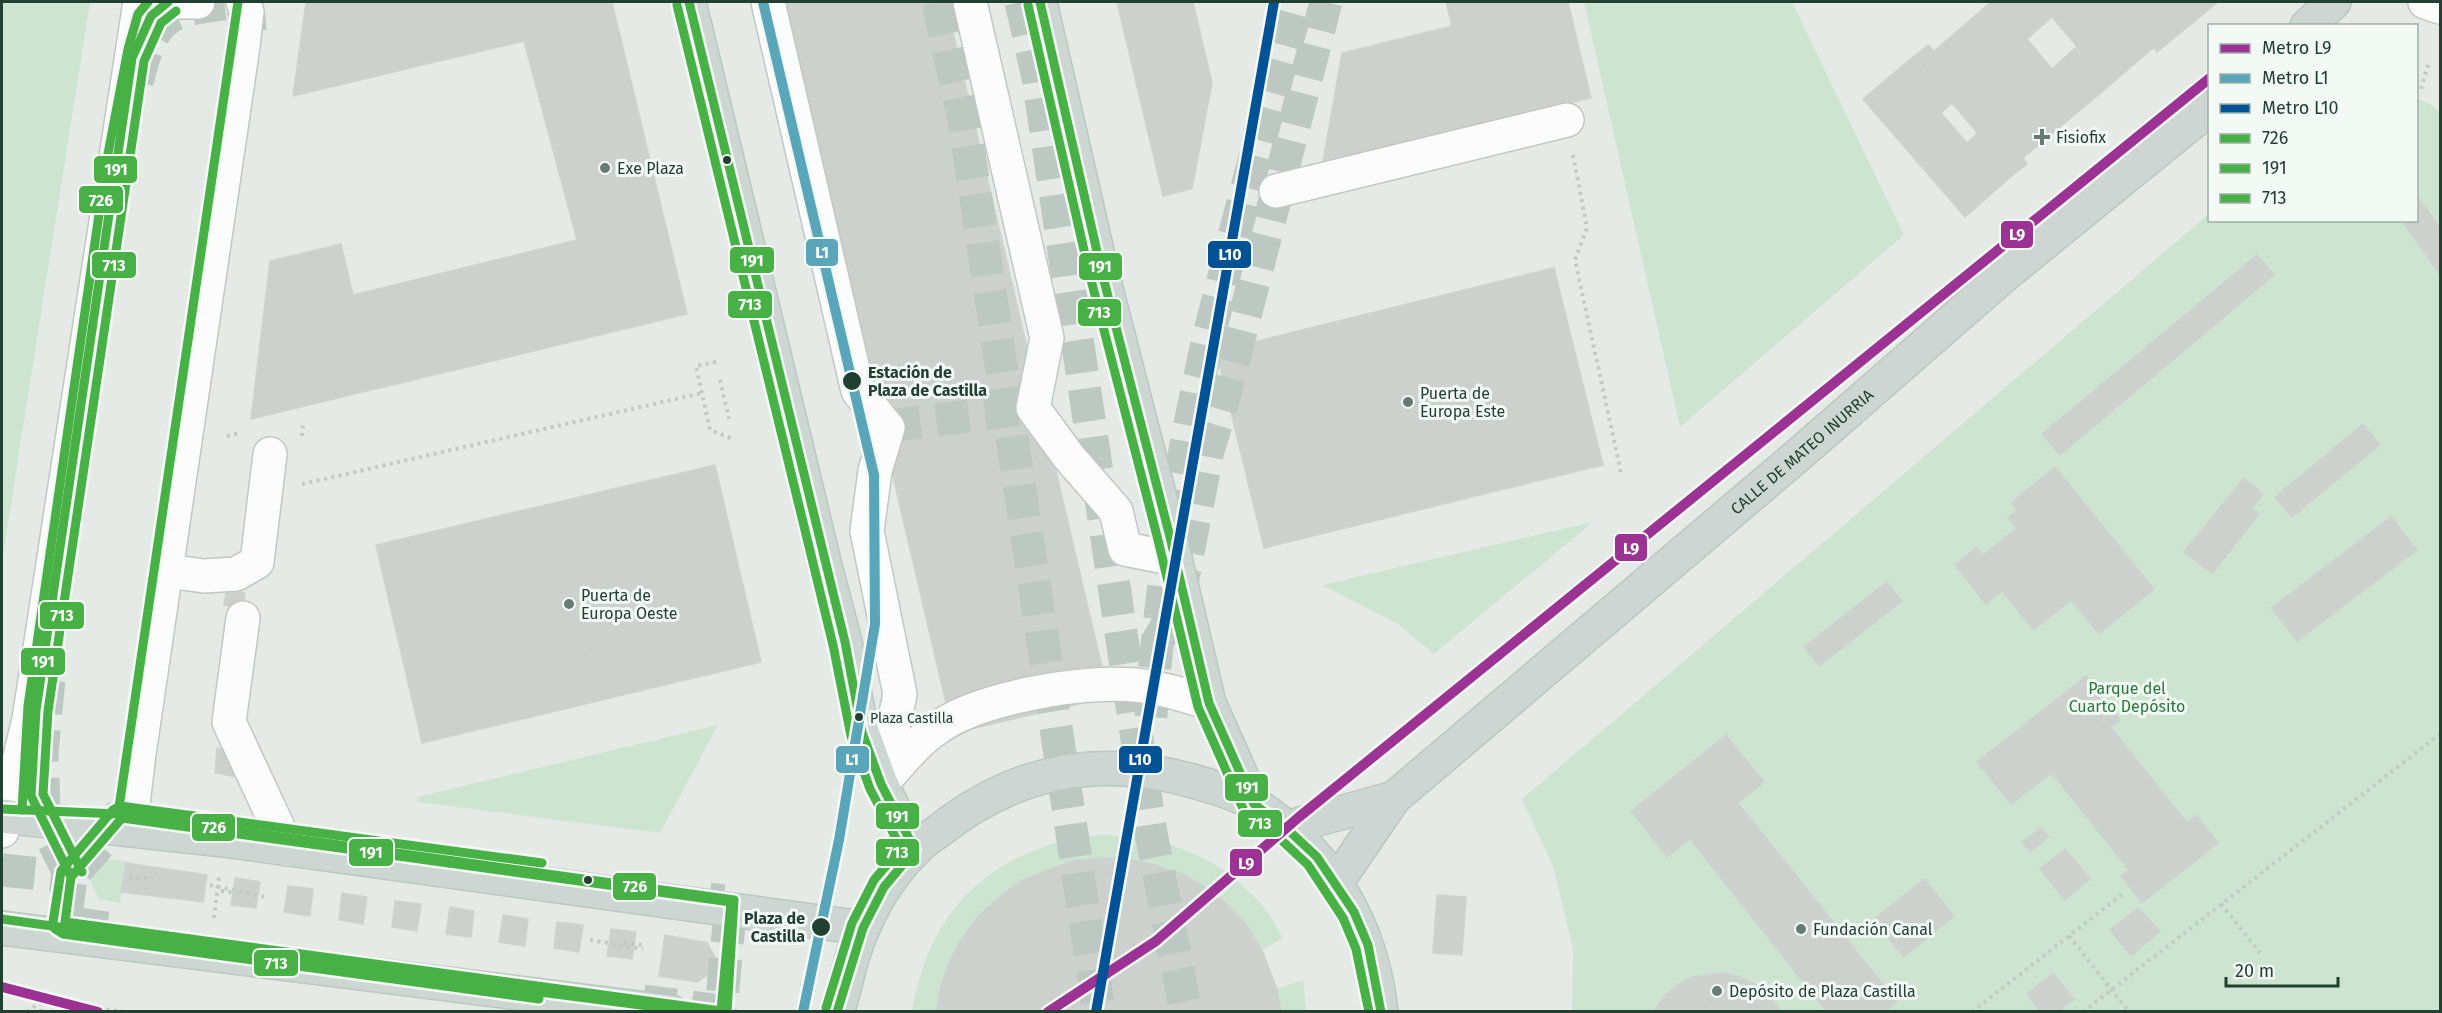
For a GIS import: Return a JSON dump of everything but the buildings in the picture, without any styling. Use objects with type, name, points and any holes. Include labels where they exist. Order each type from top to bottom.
[{"type":"main road","points":[[690,2],[822,555],[845,642],[862,732],[881,784],[915,850]]},
{"type":"main road","points":[[1040,2],[1101,269],[1209,703],[1254,804]]},
{"type":"main road","points":[[2309,24],[2334,2]]},
{"type":"main road","name":"CALLE DE MATEO INURRIA","points":[[1336,883],[1394,798],[1796,457],[2007,273],[2208,110]]},
{"type":"main road","points":[[837,1011],[863,928],[885,886],[915,850],[962,813],[1000,791],[1032,779],[1068,771],[1102,767],[1174,775],[1213,787],[1254,804],[1286,828],[1317,857],[1354,912],[1368,945],[1380,1011]]},
{"type":"main road","name":"CALLE DE MATEO INURRIA","points":[[1286,828],[1394,798]]},
{"type":"main road","points":[[2,821],[130,829],[863,928]]},
{"type":"main road","points":[[2,928],[671,1011]]},
{"type":"street","points":[[2,821],[29,719],[140,2]]},
{"type":"street","points":[[178,2],[198,2]]},
{"type":"street","points":[[130,829],[139,754],[243,46],[247,12],[243,2]]},
{"type":"street","points":[[768,2],[858,391],[888,428],[876,471],[867,531],[900,694],[881,784]]},
{"type":"street","points":[[970,2],[1047,338],[1033,408],[1070,457],[1116,511],[1125,549],[1175,559]]},
{"type":"street","points":[[2425,2],[2440,7]]},
{"type":"street","points":[[1276,191],[1567,120]]},
{"type":"street","points":[[167,571],[204,576],[236,574],[257,562],[270,454]]},
{"type":"street","points":[[243,618],[229,722],[288,849]]},
{"type":"street","points":[[881,784],[934,730],[964,712],[997,702],[1090,685],[1134,685],[1209,703]]},
{"type":"path","points":[[2421,89],[2428,65]]},
{"type":"path","points":[[1567,120],[1587,228],[1575,260],[1621,473]]},
{"type":"path","points":[[716,362],[696,366],[710,430],[733,439]]},
{"type":"path","points":[[720,380],[729,419]]},
{"type":"path","points":[[299,475],[298,485],[702,393]]},
{"type":"path","points":[[302,445],[303,424]]},
{"type":"path","points":[[2083,1011],[2440,734]]},
{"type":"path","points":[[214,918],[220,875]]},
{"type":"path","points":[[210,885],[266,897],[221,891]]},
{"type":"path","points":[[1972,1011],[2124,893]]},
{"type":"path","points":[[2221,904],[2260,953]]},
{"type":"path","points":[[2069,936],[2129,1011]]},
{"type":"path","points":[[643,947],[590,940],[643,947]]},
{"type":"path","points":[[27,1011],[38,1004],[59,1003],[126,1011]]},
{"type":"path","points":[[41,1011],[43,1004]]},
{"type":"green space","points":[[2,2],[90,2],[2,561]]},
{"type":"green space","points":[[1584,2],[1792,2],[1904,235],[1680,427]]},
{"type":"green space","name":"Parque del Cuarto Depósito","points":[[2418,99],[2430,104],[2440,112],[2440,1011],[1572,1011],[1573,949],[1553,866],[1522,799],[2208,215],[2208,222],[2418,222]]},
{"type":"green space","points":[[1593,522],[1434,654],[1398,624],[1322,585]]},
{"type":"green space","points":[[718,725],[660,833],[417,802],[417,797]]},
{"type":"green space","points":[[1104,835],[1148,839],[1190,852],[1209,861],[1244,887],[1260,903],[1283,938],[1262,950],[1244,924],[1224,902],[1208,889],[1177,871],[1143,861],[1109,858],[1074,862],[1042,873],[1011,889],[984,911],[952,956],[942,983],[936,1011],[912,1012],[922,971],[934,941],[949,915],[969,893],[991,874],[1043,847],[1073,839]]},
{"type":"green space","points":[[107,860],[126,861],[120,903],[99,899],[91,883],[94,869]]},
{"type":"green space","points":[[1303,980],[1306,1011],[1281,1011],[1277,989]]},
{"type":"tunnel","points":[[137,82],[151,40],[168,18],[180,12],[238,2],[249,16],[250,31]]},
{"type":"tunnel","points":[[938,2],[964,120],[1099,1012]]},
{"type":"tunnel","points":[[1021,2],[1038,78],[1151,833],[1186,1012]]},
{"type":"tunnel","points":[[1151,717],[1164,583],[1177,494],[1194,406],[1228,260],[1298,2]]},
{"type":"tunnel","points":[[1156,644],[1177,608],[1208,451],[1326,2]]},
{"type":"tunnel","points":[[888,428],[1033,408]]},
{"type":"tunnel","points":[[44,811],[42,752],[49,679]]},
{"type":"tunnel","points":[[32,798],[71,877]]},
{"type":"tunnel","points":[[107,928],[65,922],[71,877],[122,818],[124,805]]},
{"type":"tunnel","points":[[2,870],[71,877]]},
{"type":"tunnel","points":[[643,1001],[721,1011],[731,902],[709,899]]},
{"type":"metro line","name":"L1","points":[[763,2],[874,475],[875,624],[839,840],[803,1012]]},
{"type":"metro line","name":"L10","points":[[1096,1012],[1274,2]]},
{"type":"metro line","name":"L9","points":[[1048,1012],[1156,941],[1299,817],[2208,80]]},
{"type":"metro line","name":"L9","points":[[2,987],[98,1012]]},
{"type":"transit line","name":"726","points":[[22,810],[28,706],[107,159],[128,49],[138,14],[148,2]]},
{"type":"transit line","name":"191","points":[[71,877],[31,796],[36,710],[132,58],[151,16],[168,2]]},
{"type":"transit line","name":"726","points":[[118,814],[238,2]]},
{"type":"transit line","name":"191","points":[[689,2],[845,642],[862,732],[881,784],[915,850],[884,887],[863,928],[837,1012]]},
{"type":"transit line","name":"191","points":[[1040,2],[1101,269],[1170,537],[1209,703],[1254,804],[1286,828],[1317,857],[1354,912],[1368,945],[1381,1012]]},
{"type":"transit line","name":"713","points":[[677,5],[833,645],[851,736],[870,789],[901,848],[874,880],[852,923],[826,1008]]},
{"type":"transit line","name":"713","points":[[1028,5],[1089,272],[1198,707],[1244,811],[1278,837],[1308,865],[1343,918],[1356,949],[1369,1012]]},
{"type":"transit line","name":"713","points":[[82,872],[43,794],[48,711],[144,61],[161,23],[176,11]]},
{"type":"transit line","name":"713","points":[[539,999],[63,934],[55,929],[53,922],[61,871],[113,810],[120,806],[542,863]]},
{"type":"transit line","name":"726","points":[[2,809],[118,814],[734,900],[727,1012]]},
{"type":"transit line","name":"191","points":[[122,818],[731,902],[721,1011],[65,922],[71,877],[122,818]]},
{"type":"transit line","name":"726","points":[[2,919],[338,966],[695,1012]]},
{"type":"place","name":"Fisiofix","points":[[2042,137]]},
{"type":"place","name":"Exe Plaza","points":[[605,168]]},
{"type":"place","name":"Estación de Plaza de Castilla","points":[[852,381]]},
{"type":"place","name":"Puerta de Europa Este","points":[[1408,402]]},
{"type":"place","name":"Puerta de Europa Oeste","points":[[569,604]]},
{"type":"place","name":"Plaza Castilla","points":[[859,717]]},
{"type":"place","name":"Plaza de Castilla","points":[[821,927]]},
{"type":"place","name":"Fundación Canal","points":[[1801,929]]},
{"type":"place","name":"Depósito de Plaza Castilla","points":[[1717,991]]}]
